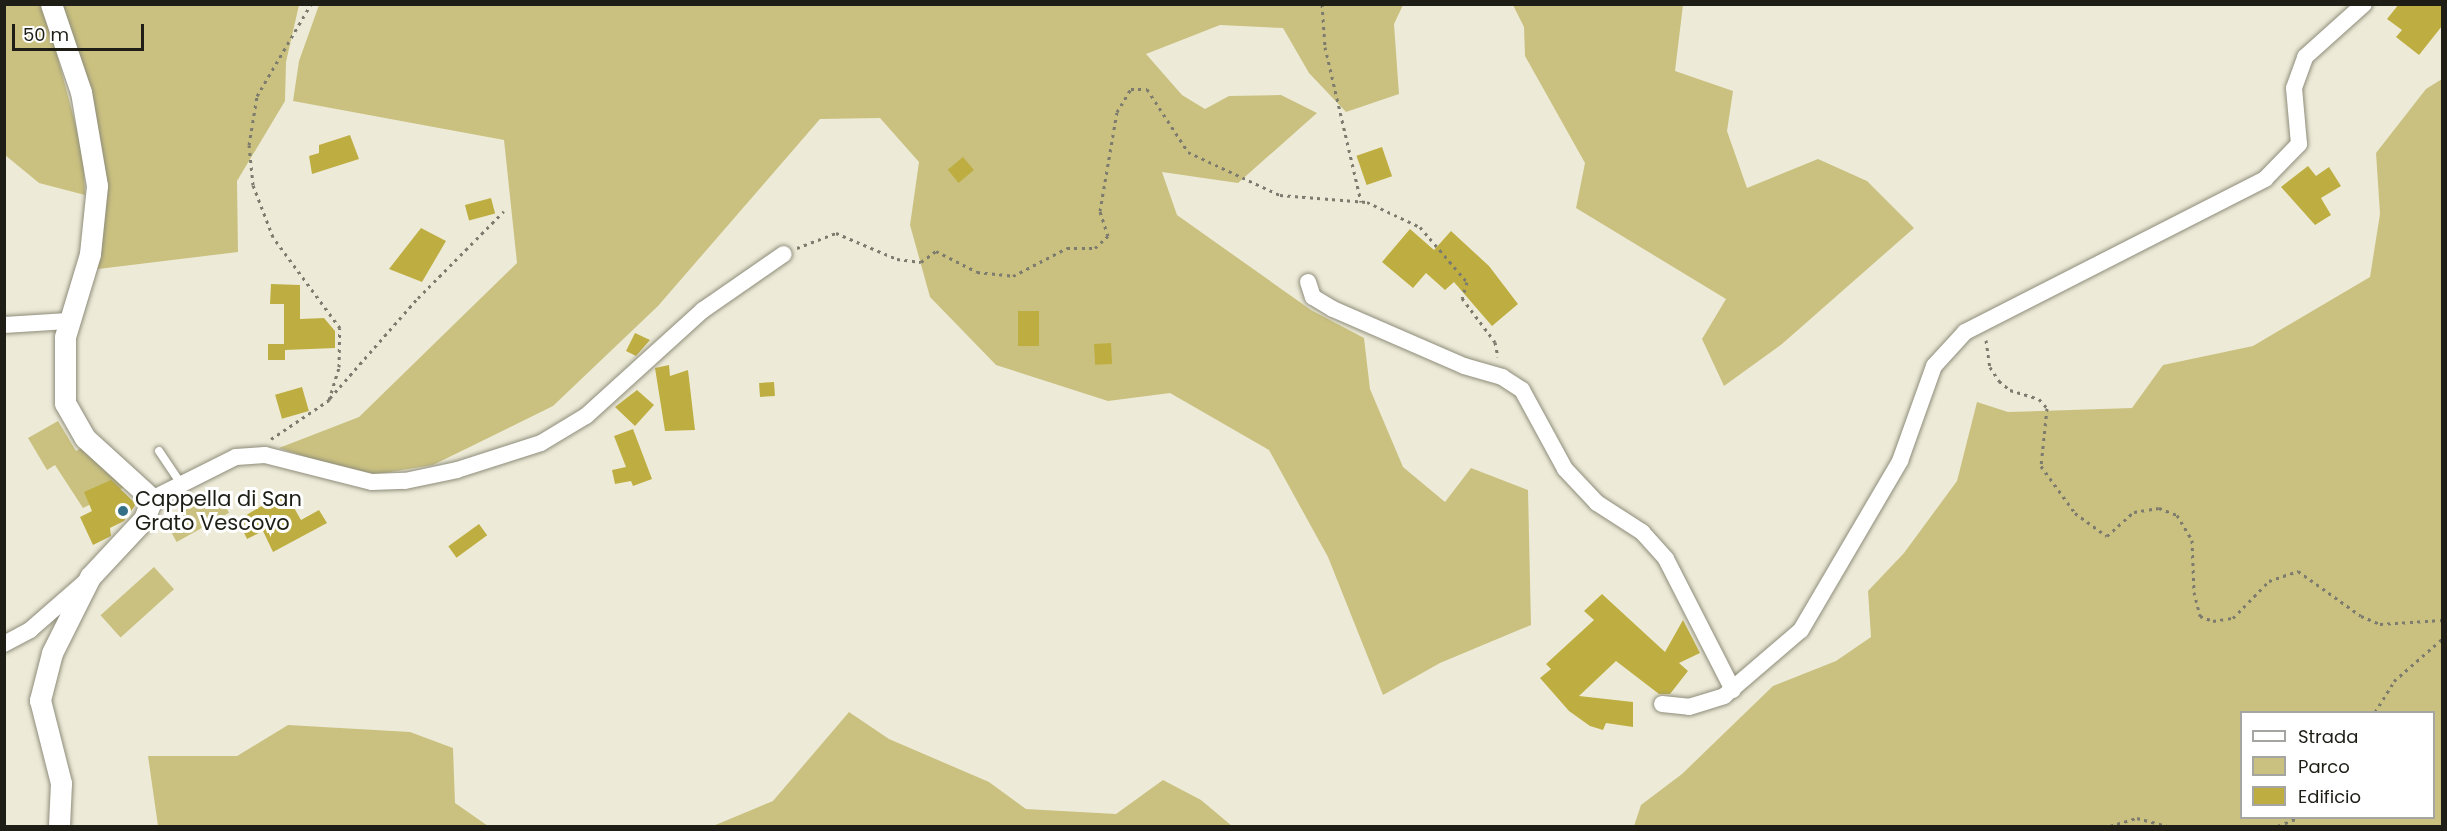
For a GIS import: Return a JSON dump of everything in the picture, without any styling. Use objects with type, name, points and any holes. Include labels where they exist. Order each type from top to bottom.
[{"type":"street","points":[[51,4],[81,92],[97,186],[90,254],[68,321],[62,382],[65,403],[85,438],[152,499]]},
{"type":"street","points":[[1662,704],[1689,707],[1732,690],[1801,630],[1900,461],[1934,366],[1965,332],[2265,179],[2299,144],[2294,88],[2305,57],[2364,4]]},
{"type":"street","points":[[4,644],[30,630],[90,577],[144,519],[152,499],[181,484],[236,457],[266,455],[372,482],[405,481],[457,470],[541,443],[586,416],[703,310],[784,254]]},
{"type":"street","points":[[1308,282],[1313,297],[1333,309],[1464,366],[1502,377],[1522,390],[1565,469],[1581,488],[1642,532],[1666,559],[1732,690]]},
{"type":"street","points":[[4,325],[68,321]]},
{"type":"street","points":[[59,826],[61,783],[40,700],[52,653],[90,577]]},
{"type":"lane","points":[[159,451],[181,484]]},
{"type":"path","points":[[311,4],[257,96],[249,145],[253,185],[273,237],[340,328],[339,367],[329,399]]},
{"type":"path","points":[[1322,4],[1325,47],[1361,202]]},
{"type":"path","points":[[784,254],[836,233],[897,259],[921,262],[936,251],[977,272],[1013,276],[1067,248],[1095,248],[1108,236],[1100,211],[1117,112],[1131,89],[1147,89],[1188,152],[1280,195],[1361,202],[1420,227],[1459,269],[1467,282],[1462,298],[1495,342],[1502,377]]},
{"type":"path","points":[[263,443],[329,399],[418,297],[504,211]]},
{"type":"path","points":[[1982,322],[1990,367],[1999,381],[2010,390],[2039,399],[2047,408],[2041,466],[2075,513],[2107,536],[2134,512],[2148,508],[2168,510],[2182,522],[2192,540],[2194,592],[2200,616],[2213,621],[2233,618],[2269,581],[2298,571],[2361,616],[2380,624],[2442,620]]},
{"type":"path","points":[[2376,711],[2394,681],[2442,639]]},
{"type":"path","points":[[2110,826],[2137,818],[2167,826]]},
{"type":"path","points":[[2278,826],[2296,819]]},
{"type":"green space","points":[[4,5],[41,5],[47,17],[83,153],[85,195],[39,183],[5,155]]},
{"type":"green space","points":[[58,5],[299,5],[286,62],[285,101],[237,181],[238,252],[90,270],[105,215],[102,179]]},
{"type":"green space","points":[[319,5],[1403,5],[1394,24],[1399,94],[1346,112],[1309,73],[1283,28],[1220,25],[1146,54],[1182,95],[1205,109],[1229,96],[1281,95],[1317,113],[1238,183],[1162,172],[1177,215],[1311,310],[1364,338],[1370,389],[1403,467],[1445,502],[1471,468],[1528,490],[1531,625],[1440,663],[1383,695],[1328,557],[1269,450],[1170,393],[1108,401],[996,365],[930,297],[910,225],[919,162],[880,118],[820,119],[658,306],[553,406],[433,465],[365,476],[279,448],[359,417],[517,263],[504,140],[293,101],[299,61]]},
{"type":"green space","points":[[1513,5],[1683,5],[1675,71],[1733,91],[1727,131],[1747,188],[1818,159],[1867,181],[1914,228],[1782,344],[1724,386],[1702,339],[1726,299],[1576,208],[1585,163],[1525,56],[1524,27]]},
{"type":"green space","points":[[2442,79],[2442,826],[1634,826],[1641,805],[1682,774],[1773,686],[1836,661],[1871,637],[1868,591],[1904,553],[1957,481],[1977,402],[2008,412],[2132,408],[2163,365],[2253,346],[2370,277],[2380,214],[2376,153],[2426,89]]},
{"type":"green space","points":[[58,421],[76,451],[85,446],[125,487],[83,508],[55,465],[47,470],[28,438]]},
{"type":"green space","points":[[217,491],[229,513],[177,542],[165,520]]},
{"type":"green space","points":[[154,567],[174,589],[121,637],[100,615]]},
{"type":"green space","points":[[849,712],[889,739],[989,782],[1026,809],[1116,814],[1163,780],[1201,800],[1232,826],[713,826],[773,801]]},
{"type":"green space","points":[[288,725],[410,732],[453,748],[455,803],[488,826],[158,826],[148,756],[237,756]]},
{"type":"building","points":[[2399,4],[2442,4],[2442,26],[2419,55],[2396,37],[2402,30],[2387,19]]},
{"type":"building","points":[[350,135],[359,159],[312,174],[309,156],[319,153],[319,145]]},
{"type":"building","points":[[1382,147],[1392,176],[1367,185],[1356,156]]},
{"type":"building","points":[[963,157],[974,170],[959,183],[948,170]]},
{"type":"building","points":[[2308,166],[2316,176],[2329,167],[2341,186],[2321,198],[2331,215],[2315,225],[2281,187]]},
{"type":"building","points":[[491,198],[495,213],[469,220],[465,205]]},
{"type":"building","points":[[421,228],[446,241],[422,282],[389,269]]},
{"type":"building","points":[[1410,229],[1434,250],[1451,231],[1489,266],[1518,304],[1492,326],[1454,282],[1445,290],[1426,273],[1413,288],[1382,262]]},
{"type":"building","points":[[271,284],[300,285],[300,319],[324,318],[335,331],[335,348],[285,350],[285,360],[268,360],[268,344],[284,344],[284,304],[270,304]]},
{"type":"building","points":[[1018,311],[1039,311],[1039,346],[1018,346]]},
{"type":"building","points":[[635,333],[650,340],[636,356],[626,351]]},
{"type":"building","points":[[1111,343],[1112,364],[1095,365],[1094,344]]},
{"type":"building","points":[[669,365],[670,376],[688,370],[695,430],[665,431],[655,368]]},
{"type":"building","points":[[774,382],[775,396],[760,397],[759,383]]},
{"type":"building","points":[[302,387],[309,411],[282,419],[275,395]]},
{"type":"building","points":[[637,390],[654,405],[635,426],[615,407]]},
{"type":"building","points":[[633,429],[652,479],[633,486],[631,481],[615,484],[612,470],[626,467],[614,436]]},
{"type":"building","points":[[111,480],[136,504],[124,521],[110,528],[111,536],[93,545],[80,517],[92,511],[84,492]]},
{"type":"building","points":[[285,492],[301,520],[319,510],[327,523],[273,552],[263,531],[247,539],[238,520]]},
{"type":"building","points":[[479,524],[487,535],[456,558],[448,546]]},
{"type":"building","points":[[1602,594],[1665,652],[1683,620],[1700,653],[1679,663],[1688,671],[1670,694],[1659,694],[1616,661],[1579,696],[1633,702],[1633,727],[1606,723],[1603,730],[1590,726],[1569,711],[1540,678],[1551,669],[1546,664],[1594,620],[1584,611]]},
{"type":"place","name":"Cappella di San Grato Vescovo","points":[[123,511]]}]
